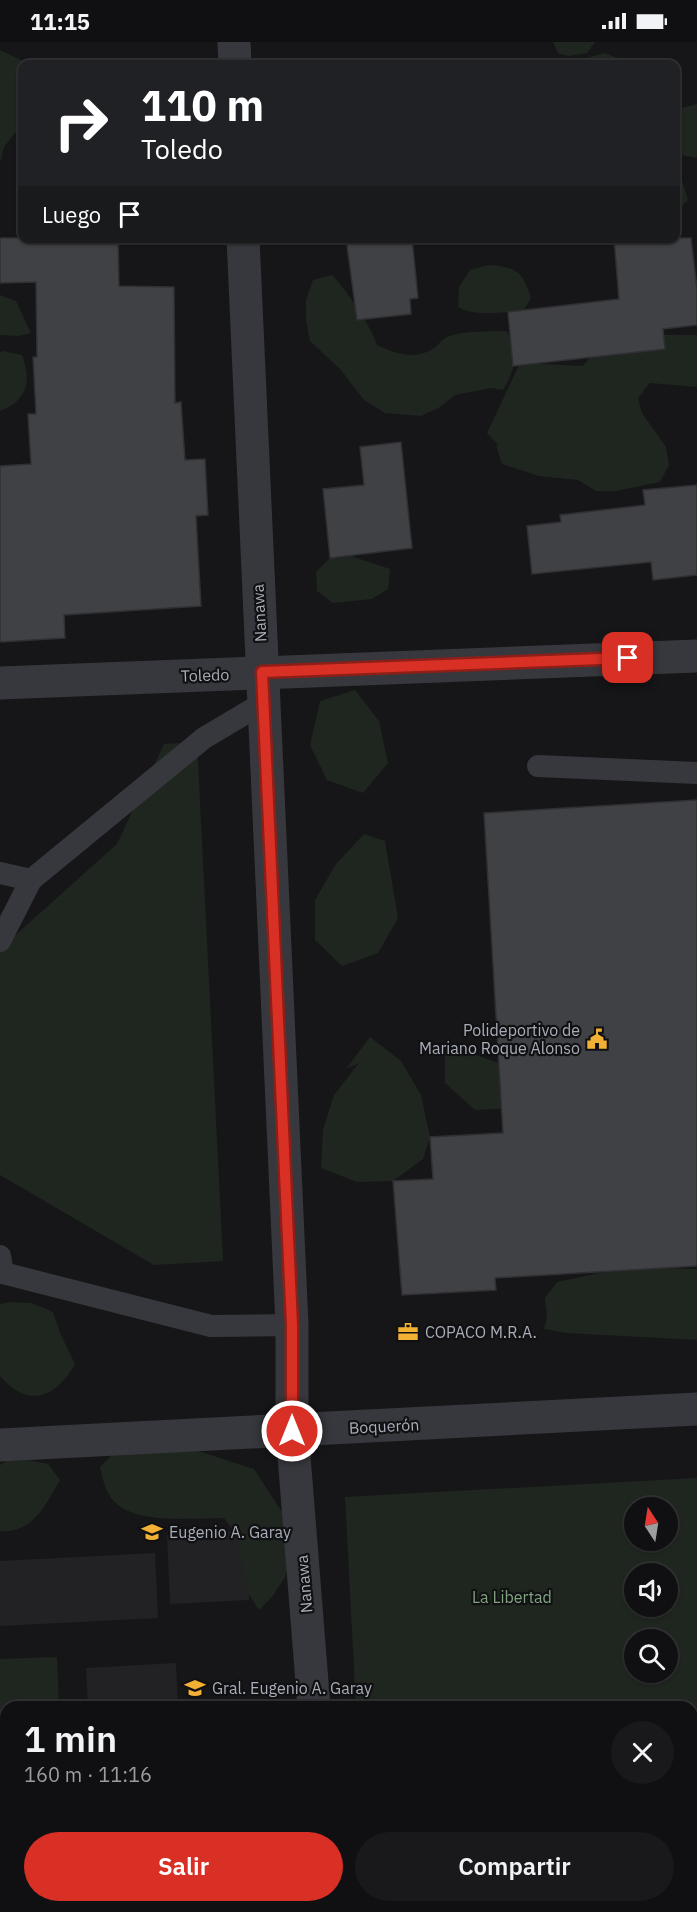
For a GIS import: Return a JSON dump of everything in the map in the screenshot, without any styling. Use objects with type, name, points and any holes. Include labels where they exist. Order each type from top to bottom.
[{"type":"street","points":[[234,42],[235,60]]},
{"type":"street","name":"Nanawa","points":[[243,243],[292,1325],[292,1431],[314,1701]]},
{"type":"street","name":"Toledo","points":[[0,683],[262,688],[697,656]]},
{"type":"street","name":"Boquerón","points":[[0,1445],[697,1409]]},
{"type":"lane","points":[[0,941],[31,879],[262,688]]},
{"type":"lane","points":[[538,766],[697,773]]},
{"type":"lane","points":[[0,873],[31,879]]},
{"type":"lane","points":[[1,1268],[211,1326],[292,1325]]},
{"type":"shaded area","points":[[245,1531],[249,1600],[170,1604],[167,1535]]},
{"type":"shaded area","points":[[155,1553],[158,1618],[0,1626],[0,1561]]},
{"type":"shaded area","points":[[176,1663],[178,1701],[88,1701],[86,1668]]},
{"type":"green space","points":[[553,42],[595,42],[587,53],[568,56],[558,53]]},
{"type":"green space","points":[[0,50],[21,60],[18,60],[18,129],[4,147],[0,163]]},
{"type":"green space","points":[[605,53],[623,60],[578,60]]},
{"type":"green space","points":[[697,104],[697,158],[680,155],[680,109]]},
{"type":"green space","points":[[680,173],[688,200],[680,208]]},
{"type":"green space","points":[[489,265],[512,269],[521,276],[531,298],[524,310],[481,313],[458,307],[459,287],[470,270]]},
{"type":"green space","points":[[332,275],[358,308],[377,345],[397,353],[417,355],[424,353],[447,337],[457,334],[507,331],[513,347],[514,361],[511,374],[503,390],[491,388],[455,395],[440,407],[421,416],[385,413],[364,400],[340,369],[310,341],[306,320],[306,300],[313,280]]},
{"type":"green space","points":[[0,295],[16,301],[31,333],[18,336],[0,335]]},
{"type":"green space","points":[[607,335],[697,335],[697,387],[650,383],[638,398],[642,413],[666,447],[669,465],[660,482],[616,491],[596,491],[578,480],[539,476],[502,464],[496,445],[499,446],[487,433],[520,363],[583,366]]},
{"type":"green space","points":[[3,351],[22,355],[27,382],[16,402],[0,411],[0,353]]},
{"type":"green space","points":[[351,556],[390,569],[388,589],[372,599],[333,603],[317,591],[316,572],[330,558]]},
{"type":"green space","points":[[355,690],[379,721],[388,763],[363,793],[327,780],[310,745],[320,701]]},
{"type":"green space","points":[[197,742],[223,1261],[154,1265],[0,1175],[0,949],[117,844],[164,744]]},
{"type":"green space","points":[[364,834],[385,841],[398,918],[378,953],[342,966],[315,940],[315,900],[336,864]]},
{"type":"green space","points":[[370,1037],[401,1061],[421,1095],[430,1137],[423,1159],[393,1181],[357,1182],[321,1168],[323,1130],[334,1095],[359,1063],[346,1069]]},
{"type":"green space","points":[[445,1044],[516,1069],[515,1108],[475,1110],[445,1083]]},
{"type":"green space","points":[[654,1268],[697,1269],[697,1340],[567,1333],[544,1329],[547,1317],[545,1298],[557,1282],[599,1273]]},
{"type":"green space","points":[[32,1303],[53,1312],[75,1364],[59,1385],[41,1395],[31,1396],[21,1393],[0,1376],[0,1304]]},
{"type":"green space","points":[[195,1450],[254,1469],[286,1518],[291,1558],[285,1577],[272,1597],[259,1610],[248,1593],[235,1533],[224,1518],[169,1519],[140,1515],[118,1505],[106,1488],[100,1467],[116,1451]]},
{"type":"green space","points":[[28,1460],[48,1464],[60,1480],[44,1507],[30,1523],[11,1531],[0,1531],[0,1465],[7,1461]]},
{"type":"green space","name":"La Libertad","points":[[697,1478],[697,1701],[356,1701],[345,1497]]},
{"type":"green space","points":[[57,1657],[59,1701],[0,1701],[0,1659]]},
{"type":"building","points":[[0,238],[18,238],[18,243],[118,243],[119,286],[174,287],[175,403],[181,402],[185,460],[205,459],[208,515],[196,516],[201,606],[64,615],[65,638],[0,642],[0,466],[31,464],[28,414],[36,414],[33,357],[37,357],[36,282],[0,283]]},
{"type":"building","points":[[680,238],[691,238],[697,289],[697,325],[663,329],[665,349],[513,366],[508,312],[619,299],[614,243],[680,243]]},
{"type":"building","points":[[347,243],[412,243],[418,298],[410,299],[411,314],[357,320]]},
{"type":"building","points":[[401,442],[412,548],[330,558],[323,489],[364,485],[360,447]]},
{"type":"building","points":[[697,485],[697,575],[653,580],[651,562],[532,574],[527,526],[561,522],[560,515],[645,505],[643,490]]},
{"type":"building","name":"Polideportivo de Mariano Roque Alonso","points":[[697,800],[697,1266],[495,1278],[496,1290],[402,1295],[393,1181],[433,1179],[430,1137],[503,1133],[484,813]]},
{"type":"place","name":"Polideportivo de Mariano Roque Alonso","points":[[597,1039]]},
{"type":"place","name":"COPACO M.R.A.","points":[[408,1332]]},
{"type":"place","name":"Eugenio A. Garay","points":[[152,1532]]},
{"type":"place","name":"Gral. Eugenio A. Garay","points":[[195,1688]]},
{"type":"route","points":[[292,1431],[292,1325],[262,672],[628,658]]}]
